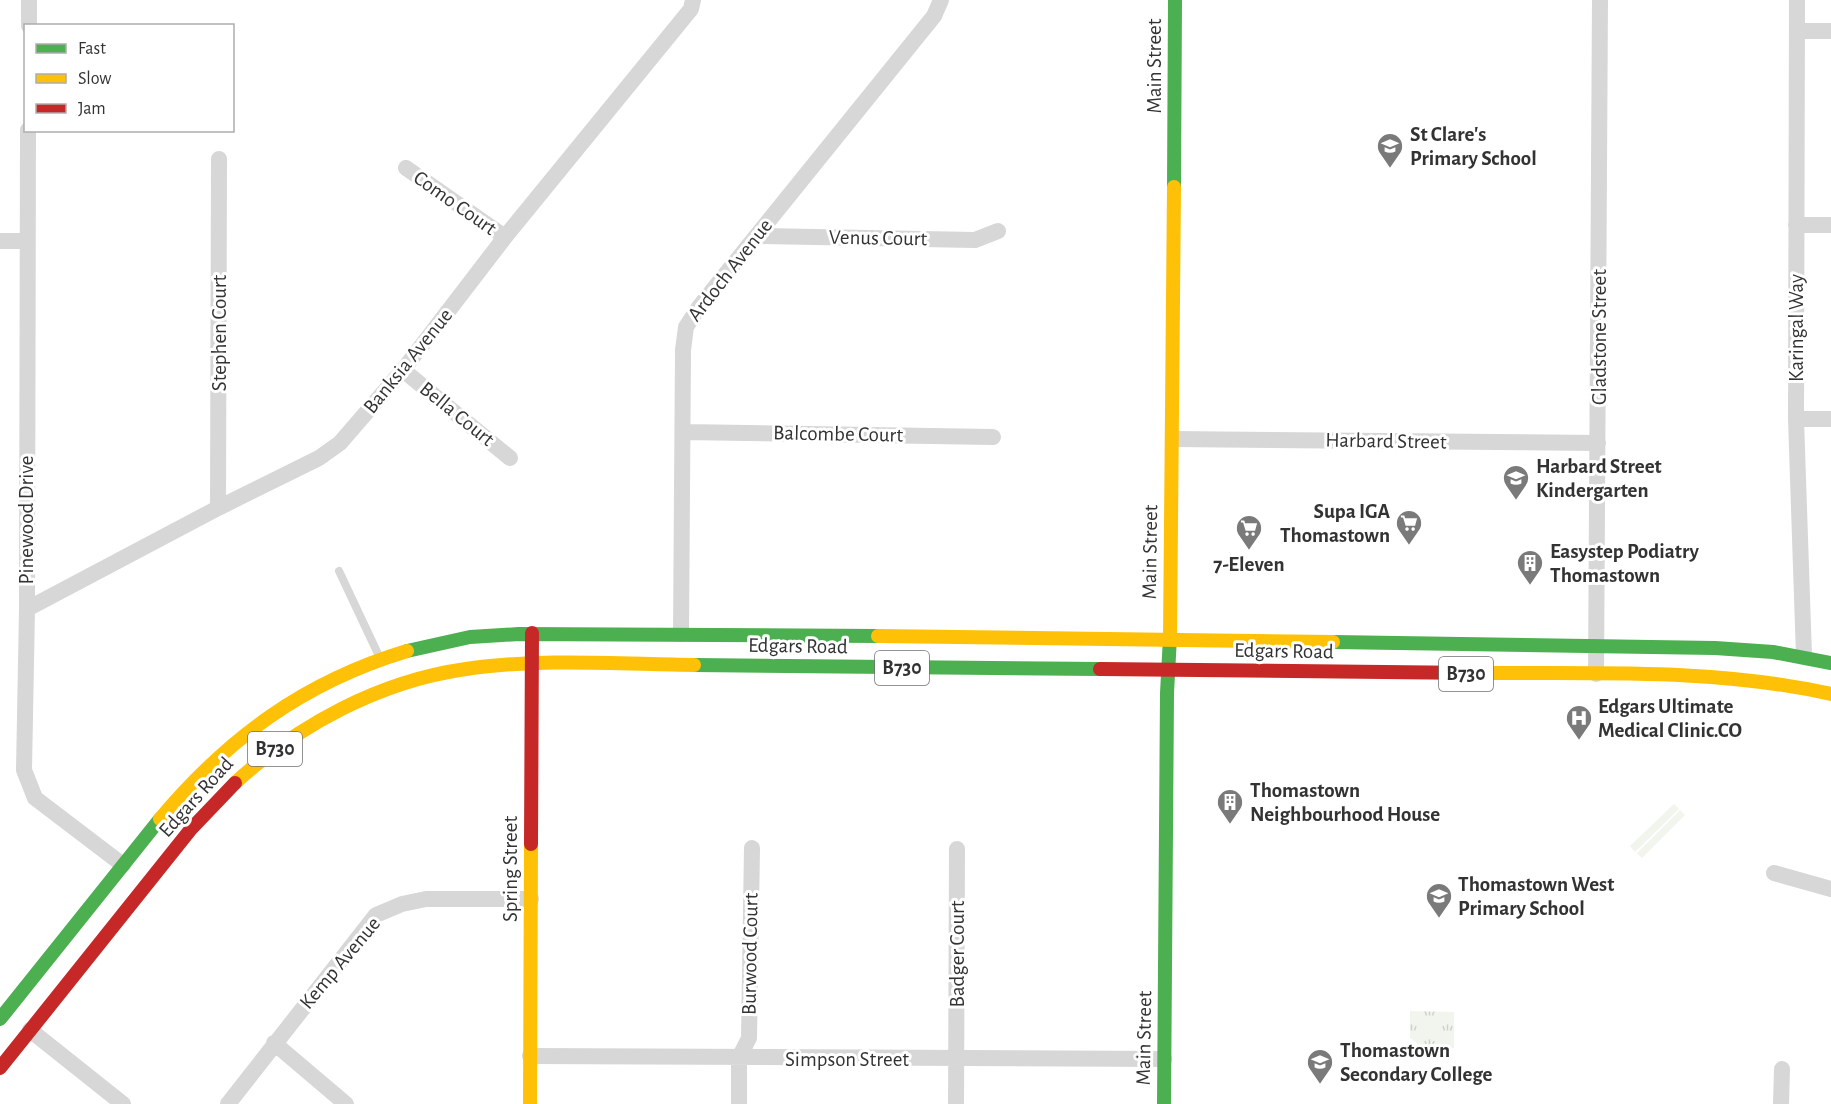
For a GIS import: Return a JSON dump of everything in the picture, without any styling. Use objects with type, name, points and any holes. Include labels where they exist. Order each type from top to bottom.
[{"type":"main road","name":"Main Street","points":[[1164,1104],[1168,671],[1173,439],[1175,0]]},
{"type":"main road","name":"Edgars Road","points":[[0,1019],[190,785],[210,764],[257,724],[314,688],[349,671],[381,659],[455,639],[532,633],[1170,639],[1336,647],[1597,645],[1709,647],[1804,656],[1831,663]]},
{"type":"main road","name":"Spring Street","points":[[530,1104],[532,633]]},
{"type":"main road","name":"Edgars Road","points":[[0,1068],[198,821],[251,767],[286,741],[353,703],[411,682],[470,669],[531,665],[1168,671],[1336,668],[1730,677],[1789,685],[1831,694]]},
{"type":"street","points":[[29,0],[29,24]]},
{"type":"street","name":"Banksia Avenue","points":[[27,609],[218,508],[319,458],[340,443],[403,370],[505,237],[684,18],[693,0]]},
{"type":"street","name":"Ardoch Avenue","points":[[681,634],[683,350],[686,327],[699,307],[934,16],[941,0]]},
{"type":"street","name":"Gladstone Street","points":[[1596,674],[1600,0]]},
{"type":"street","name":"Karingal Way","points":[[1797,0],[1796,419],[1804,656]]},
{"type":"street","points":[[1797,31],[1831,31]]},
{"type":"street","name":"Pinewood Drive","points":[[28,132],[27,609],[24,771],[35,798],[123,865]]},
{"type":"street","name":"Stephen Court","points":[[218,508],[219,159]]},
{"type":"street","name":"Como Court","points":[[406,168],[505,237]]},
{"type":"street","points":[[1796,225],[1831,225]]},
{"type":"street","name":"Venus Court","points":[[757,236],[975,240],[998,231]]},
{"type":"street","points":[[0,241],[26,241]]},
{"type":"street","name":"Bella Court","points":[[403,370],[510,458]]},
{"type":"street","points":[[1796,419],[1831,419]]},
{"type":"street","name":"Balcombe Court","points":[[683,432],[993,437]]},
{"type":"street","name":"Harbard Street","points":[[1173,439],[1598,443]]},
{"type":"street","name":"Burwood Court","points":[[739,1058],[749,1038],[752,848]]},
{"type":"street","name":"Badger Court","points":[[956,1104],[957,849]]},
{"type":"street","points":[[1774,873],[1831,889]]},
{"type":"street","name":"Kemp Avenue","points":[[228,1104],[376,915],[402,904],[426,899],[531,899]]},
{"type":"street","points":[[30,1030],[123,1104]]},
{"type":"street","points":[[274,1043],[346,1104]]},
{"type":"street","name":"Simpson Street","points":[[530,1056],[957,1060],[1164,1059]]},
{"type":"street","points":[[739,1058],[739,1104]]},
{"type":"street","points":[[1781,1104],[1782,1069]]},
{"type":"lane","points":[[339,571],[381,659]]},
{"type":"green space","points":[[1674,804],[1679,809],[1635,852],[1630,846]]},
{"type":"green space","points":[[1680,810],[1685,815],[1642,858],[1637,853]]},
{"type":"green space","points":[[1410,1011],[1454,1012],[1454,1048],[1424,1048],[1410,1038]]},
{"type":"traffic: fast","points":[[1174,187],[1175,0]]},
{"type":"traffic: fast","points":[[407,651],[470,637],[519,634],[878,636]]},
{"type":"traffic: fast","points":[[1164,1104],[1167,693],[1170,637]]},
{"type":"traffic: fast","points":[[1333,642],[1715,648],[1773,652],[1831,663]]},
{"type":"traffic: fast","points":[[694,665],[1100,669]]},
{"type":"traffic: fast","points":[[0,1019],[160,819]]},
{"type":"traffic: slow","points":[[1170,637],[1174,187]]},
{"type":"traffic: slow","points":[[878,636],[1333,642]]},
{"type":"traffic: slow","points":[[160,819],[213,763],[270,716],[335,679],[407,651]]},
{"type":"traffic: slow","points":[[235,783],[286,742],[342,709],[372,695],[434,675],[466,669],[522,664],[579,662],[694,665]]},
{"type":"traffic: slow","points":[[1475,673],[1699,676],[1743,680],[1831,694]]},
{"type":"traffic: slow","points":[[530,1104],[531,844]]},
{"type":"traffic: jam","points":[[531,844],[532,633]]},
{"type":"traffic: jam","points":[[1100,669],[1475,673]]},
{"type":"traffic: jam","points":[[0,1068],[191,829],[235,783]]},
{"type":"place","name":"St Clare's Primary School","points":[[1390,169]]},
{"type":"place","name":"Harbard Street Kindergarten","points":[[1516,501]]},
{"type":"place","name":"Supa IGA Thomastown","points":[[1409,546]]},
{"type":"place","name":"7-Eleven","points":[[1249,551]]},
{"type":"place","name":"Easystep Podiatry Thomastown","points":[[1530,586]]},
{"type":"place","name":"Edgars Ultimate Medical Clinic.CO","points":[[1579,741]]},
{"type":"place","name":"Thomastown Neighbourhood House","points":[[1230,825]]},
{"type":"place","name":"Thomastown West Primary School","points":[[1439,919]]},
{"type":"place","name":"Thomastown Secondary College","points":[[1320,1085]]}]
